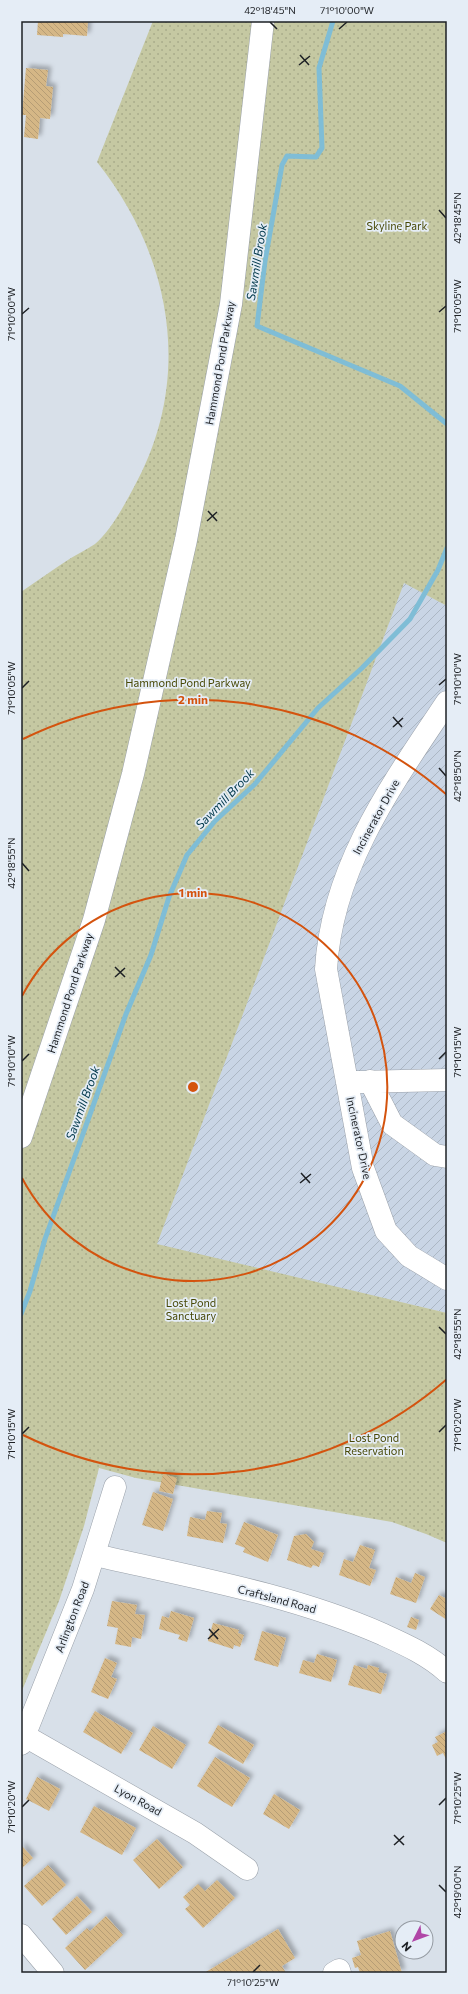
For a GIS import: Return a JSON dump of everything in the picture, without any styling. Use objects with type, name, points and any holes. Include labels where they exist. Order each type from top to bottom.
[{"type":"street","name":"Hammond Pond Parkway","points":[[21,1137],[94,920],[133,774],[186,540],[231,304],[263,21]]},
{"type":"street","name":"Incinerator Drive","points":[[447,702],[397,779],[359,844],[338,901],[327,946],[326,969],[363,1168],[386,1231],[409,1256],[447,1279]]},
{"type":"street","name":"Incinerator Drive","points":[[348,1083],[370,1081],[447,1080]]},
{"type":"street","points":[[370,1081],[392,1124],[435,1155],[447,1156]]},
{"type":"street","name":"Arlington Road","points":[[23,1740],[83,1589],[95,1555],[115,1487]]},
{"type":"street","name":"Craftsland Road","points":[[95,1555],[276,1597],[337,1616],[400,1642],[424,1655],[447,1672]]},
{"type":"street","name":"Lyon Road","points":[[23,1740],[195,1833],[247,1870]]},
{"type":"street","points":[[21,1935],[53,1973]]},
{"type":"street","points":[[334,1973],[339,1970],[340,1973]]},
{"type":"shaded area","points":[[404,582],[447,606],[447,1313],[156,1245]]},
{"type":"green space","name":"Hammond Pond Parkway","points":[[153,21],[447,21],[447,606],[404,583],[157,1244],[447,1313],[447,1543],[392,1522],[136,1478],[99,1468],[84,1526],[59,1601],[21,1693],[21,592],[71,558],[95,544],[106,532],[117,517],[134,487],[153,446],[164,404],[168,361],[166,319],[157,278],[143,237],[123,199],[97,162]]},
{"type":"building","points":[[38,21],[88,21],[87,36],[63,34],[63,37],[37,35]]},
{"type":"building","points":[[26,68],[48,70],[46,86],[53,87],[50,119],[40,118],[38,139],[24,137],[26,115],[22,115]]},
{"type":"building","points":[[163,1474],[177,1478],[173,1494],[159,1491]]},
{"type":"building","points":[[153,1492],[173,1499],[163,1531],[142,1525]]},
{"type":"building","points":[[207,1511],[222,1513],[220,1523],[227,1524],[223,1543],[187,1536],[190,1517],[205,1520]]},
{"type":"building","points":[[244,1522],[278,1535],[268,1562],[243,1552],[245,1548],[235,1544]]},
{"type":"building","points":[[306,1534],[314,1542],[311,1549],[324,1553],[319,1567],[313,1565],[311,1568],[287,1560],[294,1536]]},
{"type":"building","points":[[360,1545],[375,1550],[369,1568],[376,1570],[370,1586],[339,1575],[344,1559],[353,1562]]},
{"type":"building","points":[[415,1573],[425,1577],[416,1603],[390,1594],[396,1577],[411,1583]]},
{"type":"building","points":[[439,1595],[447,1599],[447,1620],[430,1609]]},
{"type":"building","points":[[112,1601],[137,1605],[135,1614],[145,1615],[141,1639],[132,1637],[131,1647],[115,1644],[118,1628],[107,1626]]},
{"type":"building","points":[[171,1611],[194,1618],[187,1642],[178,1639],[180,1635],[159,1629],[162,1616],[169,1618]]},
{"type":"building","points":[[411,1617],[419,1620],[416,1630],[407,1627]]},
{"type":"building","points":[[213,1623],[239,1630],[238,1633],[244,1635],[240,1647],[234,1645],[233,1649],[208,1641]]},
{"type":"building","points":[[262,1631],[286,1638],[278,1667],[254,1660]]},
{"type":"building","points":[[317,1654],[337,1660],[331,1682],[299,1673],[303,1660],[314,1663]]},
{"type":"building","points":[[105,1658],[117,1663],[111,1677],[117,1679],[108,1699],[91,1692]]},
{"type":"building","points":[[354,1665],[367,1669],[368,1665],[379,1668],[378,1672],[387,1674],[381,1694],[348,1685]]},
{"type":"building","points":[[95,1711],[133,1733],[121,1754],[83,1732]]},
{"type":"building","points":[[218,1725],[254,1745],[243,1764],[208,1743]]},
{"type":"building","points":[[153,1726],[186,1745],[172,1769],[139,1750]]},
{"type":"building","points":[[447,1731],[447,1761],[443,1753],[437,1756],[432,1745],[438,1742],[435,1737]]},
{"type":"building","points":[[215,1757],[250,1778],[232,1807],[197,1786]]},
{"type":"building","points":[[37,1777],[60,1789],[49,1811],[26,1799]]},
{"type":"building","points":[[274,1794],[300,1810],[289,1829],[263,1814]]},
{"type":"building","points":[[94,1806],[136,1828],[122,1855],[80,1832]]},
{"type":"building","points":[[157,1839],[183,1867],[159,1889],[133,1860]]},
{"type":"building","points":[[21,1845],[33,1858],[21,1869]]},
{"type":"building","points":[[48,1865],[66,1885],[42,1906],[24,1886]]},
{"type":"building","points":[[217,1880],[235,1898],[203,1928],[185,1909],[190,1905],[183,1897],[198,1884],[205,1891]]},
{"type":"building","points":[[77,1896],[92,1912],[66,1935],[52,1919]]},
{"type":"building","points":[[106,1916],[123,1935],[85,1970],[65,1948],[87,1928],[90,1931]]},
{"type":"building","points":[[278,1929],[295,1958],[282,1966],[286,1973],[204,1973]]},
{"type":"building","points":[[390,1931],[394,1945],[394,1960],[398,1960],[402,1973],[360,1973],[358,1967],[355,1968],[352,1958],[361,1955],[357,1941]]},
{"type":"waterway","name":"Sawmill Brook","points":[[333,21],[319,68],[322,148],[316,157],[287,156],[282,165],[265,261],[257,326],[400,386],[447,424]]},
{"type":"waterway","name":"Sawmill Brook","points":[[21,1314],[30,1291],[45,1239],[126,1014],[151,955],[169,897],[187,855],[215,821],[255,784],[318,708],[362,668],[410,619],[438,570],[447,548]]},
{"type":"park label","name":"Skyline Park","points":[[397,226]]},
{"type":"park label","name":"Lost Pond Sanctuary","points":[[191,1309]]},
{"type":"park label","name":"Lost Pond Reservation","points":[[374,1444]]}]
